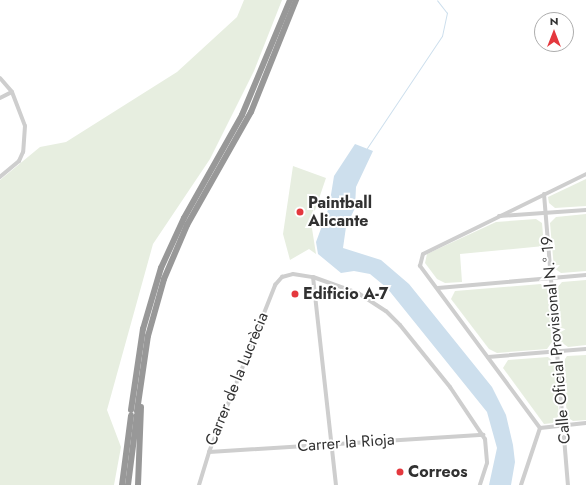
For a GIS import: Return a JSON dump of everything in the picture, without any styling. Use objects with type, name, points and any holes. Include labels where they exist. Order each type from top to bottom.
[{"type":"highway","points":[[128,485],[143,329],[161,268],[184,218],[242,114],[290,0]]},
{"type":"highway","points":[[122,485],[153,313],[179,242],[251,112],[296,0]]},
{"type":"highway","points":[[138,485],[141,406],[153,313]]},
{"type":"street","points":[[0,78],[12,92],[25,126],[23,152],[19,161],[0,177]]},
{"type":"street","points":[[0,98],[12,92]]},
{"type":"street","points":[[540,428],[438,288],[420,266],[423,254],[586,174]]},
{"type":"street","name":"Calle Oficial Provisional N.º 19","points":[[544,194],[568,485]]},
{"type":"street","points":[[496,217],[586,210]]},
{"type":"street","name":"Carrer de la Lucrècia","points":[[199,485],[209,452],[275,285],[282,277],[293,274],[313,277]]},
{"type":"street","points":[[438,288],[586,275]]},
{"type":"street","points":[[336,485],[313,277],[358,293],[393,318],[450,387],[483,435],[488,452],[480,485]]},
{"type":"street","points":[[488,357],[586,349]]},
{"type":"street","points":[[540,428],[586,423]]},
{"type":"street","points":[[521,485],[540,428]]},
{"type":"street","name":"Carrer la Rioja","points":[[209,452],[332,443],[483,435]]},
{"type":"shaded area","points":[[244,0],[282,0],[254,71],[210,159],[153,244],[107,410],[121,447],[114,485],[0,485],[0,180],[40,147],[66,142],[177,72],[237,17]]},
{"type":"shaded area","name":"Paintball Alicante","points":[[293,166],[326,178],[311,222],[316,254],[309,249],[290,260],[283,234]]},
{"type":"shaded area","points":[[586,179],[586,206],[555,208],[549,203],[548,197]]},
{"type":"shaded area","points":[[586,214],[586,271],[561,273],[554,268],[550,223],[556,217]]},
{"type":"shaded area","points":[[536,219],[542,223],[544,246],[460,254],[462,282],[445,283],[437,279],[425,263],[427,254],[496,222]]},
{"type":"shaded area","points":[[586,280],[586,345],[568,347],[561,342],[556,289],[562,282]]},
{"type":"shaded area","points":[[541,284],[548,289],[552,342],[547,349],[497,353],[489,349],[451,299],[455,291]]},
{"type":"shaded area","points":[[586,355],[586,420],[573,421],[567,417],[563,362],[567,356]]},
{"type":"shaded area","points":[[548,357],[554,362],[559,415],[553,423],[544,424],[503,368],[508,360]]},
{"type":"water","points":[[355,144],[373,151],[356,187],[355,208],[346,227],[343,248],[381,260],[409,284],[492,387],[506,415],[513,445],[515,462],[511,485],[489,485],[497,448],[487,412],[387,288],[370,274],[354,271],[341,273],[318,254],[316,242],[329,207],[334,176]]},
{"type":"waterway","points":[[367,148],[442,36],[447,13],[437,0]]},
{"type":"place","name":"Paintball Alicante","points":[[300,212]]},
{"type":"place","name":"Edificio A-7","points":[[295,294]]},
{"type":"place","name":"Correos","points":[[400,472]]}]
